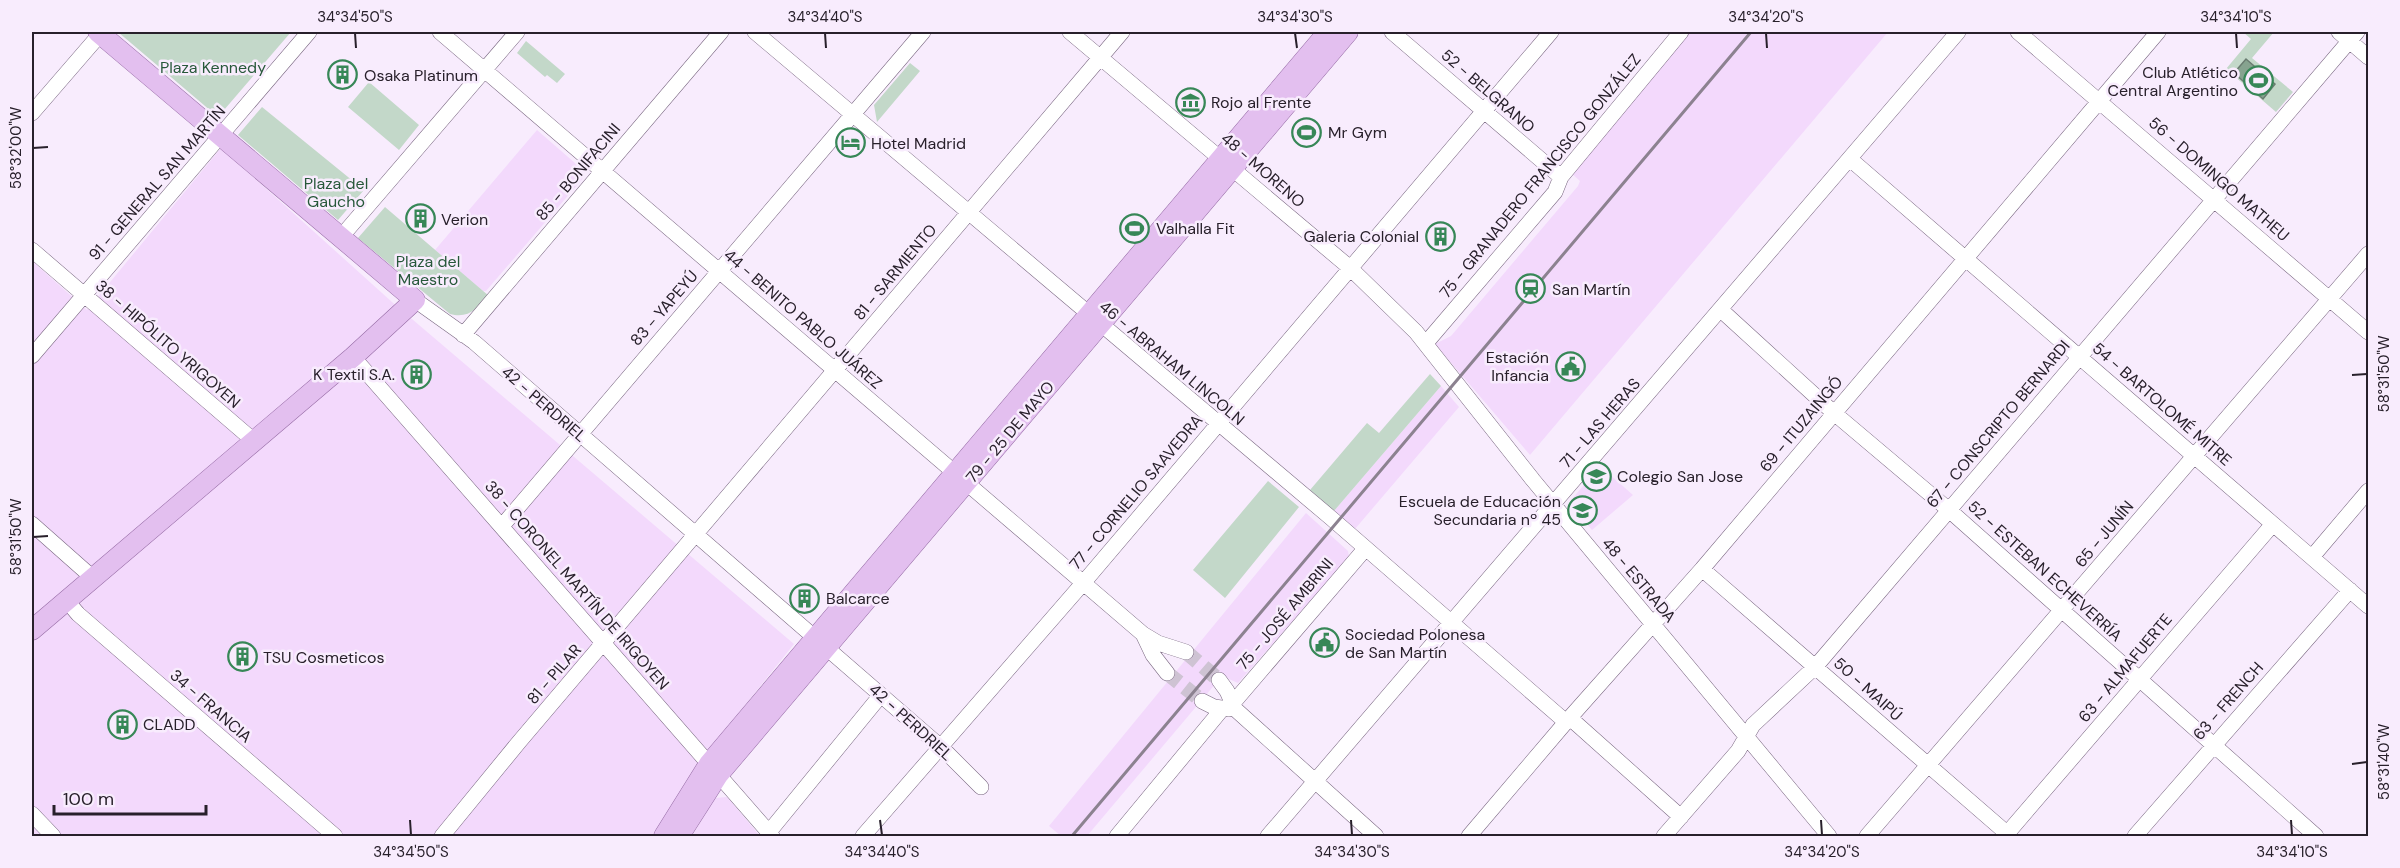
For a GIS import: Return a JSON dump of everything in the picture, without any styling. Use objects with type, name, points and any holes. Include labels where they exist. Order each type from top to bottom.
[{"type":"main road","name":"42 - PERDRIEL","points":[[100,32],[415,300]]},
{"type":"main road","name":"79 - 25 DE MAYO","points":[[1228,162],[1328,32]]},
{"type":"main road","name":"79 - 25 DE MAYO","points":[[664,837],[713,769],[1228,162],[1348,32]]},
{"type":"main road","points":[[32,630],[353,357],[415,300]]},
{"type":"main road","name":"79 - 25 DE MAYO","points":[[679,837],[713,769]]},
{"type":"street","points":[[32,113],[100,32]]},
{"type":"street","name":"91 - GENERAL SAN MARTÍN","points":[[32,356],[309,32]]},
{"type":"street","name":"44 - BENITO PABLO JUÁREZ","points":[[440,32],[1143,634],[1158,643],[1186,652]]},
{"type":"street","points":[[341,237],[517,32]]},
{"type":"street","name":"85 - BONIFACINI","points":[[463,335],[721,32]]},
{"type":"street","name":"46 - ABRAHAM LINCOLN","points":[[755,32],[1365,549],[1450,624],[1568,720],[1681,817]]},
{"type":"street","name":"83 - YAPEYÚ","points":[[502,526],[923,32]]},
{"type":"street","name":"48 - MORENO","points":[[1070,32],[1228,162],[1349,267],[1426,343]]},
{"type":"street","name":"81 - SARMIENTO","points":[[694,535],[1122,32]]},
{"type":"street","name":"52 - BELGRANO","points":[[1392,32],[1561,177]]},
{"type":"street","name":"77 - CORNELIO SAAVEDRA","points":[[864,837],[1084,582],[1349,267],[1551,32]]},
{"type":"street","name":"75 - GRANADERO FRANCISCO GONZÁLEZ","points":[[1426,343],[1554,192],[1561,177],[1681,32]]},
{"type":"street","name":"71 - LAS HERAS","points":[[1268,837],[1958,32]]},
{"type":"street","name":"56 - DOMINGO MATHEU","points":[[2018,32],[2368,332]]},
{"type":"street","name":"69 - ITUZAINGÓ","points":[[1469,837],[1568,720],[1702,569],[2157,32]]},
{"type":"street","points":[[2348,35],[2368,57]]},
{"type":"street","name":"67 - CONSCRIPTO BERNARDI","points":[[1664,837],[1738,751],[1753,725],[1816,666],[2079,355],[2215,199],[2348,35]]},
{"type":"street","name":"54 - BARTOLOMÉ MITRE","points":[[1850,159],[2368,606]]},
{"type":"street","name":"38 - HIPÓLITO YRIGOYEN","points":[[32,250],[254,441]]},
{"type":"street","name":"65 - JUNÍN","points":[[1867,837],[1929,768],[2368,254]]},
{"type":"street","name":"42 - PERDRIEL","points":[[415,300],[474,342],[942,748],[981,787]]},
{"type":"street","name":"52 - ESTEBAN ECHEVERRÍA","points":[[1721,310],[1834,413],[2063,610],[2212,747],[2316,837]]},
{"type":"street","name":"48 - ESTRADA","points":[[1426,343],[1457,387],[1829,837]]},
{"type":"street","name":"38 - CORONEL MARTÍN DE IRIGOYEN","points":[[353,357],[771,834]]},
{"type":"street","points":[[2312,557],[2368,491]]},
{"type":"street","points":[[32,524],[93,578]]},
{"type":"street","name":"63 - ALMAFUERTE","points":[[2008,836],[2272,524]]},
{"type":"street","name":"81 - PILAR","points":[[442,837],[694,535]]},
{"type":"street","name":"75 - JOSÉ AMBRINI","points":[[1116,837],[1365,549]]},
{"type":"street","name":"50 - MAIPÚ","points":[[1702,569],[1816,666],[2008,836]]},
{"type":"street","name":"63 - FRENCH","points":[[2135,837],[2350,590]]},
{"type":"street","name":"34 - FRANCIA","points":[[67,601],[78,614],[335,837]]},
{"type":"street","name":"44 - BENITO PABLO JUÁREZ","points":[[1143,634],[1153,655],[1167,673]]},
{"type":"street","points":[[1219,680],[1230,707],[1315,780],[1376,837]]},
{"type":"street","points":[[771,834],[881,695]]},
{"type":"street","points":[[1202,701],[1230,707]]},
{"type":"street","points":[[32,814],[53,837]]},
{"type":"shaded area","points":[[1686,32],[1888,32],[1530,455],[1435,344],[1451,336],[1578,186],[1580,181],[1570,172]]},
{"type":"shaded area","points":[[2246,59],[2275,84],[2263,99],[2234,73]]},
{"type":"shaded area","points":[[537,130],[583,170],[584,177],[486,291],[483,291],[435,250]]},
{"type":"shaded area","points":[[221,148],[392,302],[794,644],[694,769],[658,836],[32,836],[32,261],[87,310]]},
{"type":"shaded area","points":[[1441,386],[1459,407],[1355,529],[1334,511]]},
{"type":"shaded area","points":[[1600,466],[1633,495],[1592,530],[1571,505],[1572,499]]},
{"type":"shaded area","points":[[1306,513],[1348,551],[1349,557],[1238,683],[1222,676],[1087,836],[1061,836],[1049,826]]},
{"type":"shaded area","points":[[727,797],[760,836],[692,836],[715,798]]},
{"type":"green space","name":"Plaza Kennedy","points":[[118,32],[291,32],[218,117]]},
{"type":"green space","name":"Club Atlético Central Argentino","points":[[2243,32],[2274,32],[2252,58],[2293,92],[2276,112],[2226,69],[2251,39]]},
{"type":"green space","points":[[526,41],[565,74],[557,83],[547,75],[545,77],[517,53]]},
{"type":"green space","points":[[910,63],[920,71],[877,122],[874,105]]},
{"type":"green space","points":[[369,82],[419,125],[399,150],[348,107]]},
{"type":"green space","name":"Plaza del Gaucho","points":[[262,107],[364,190],[338,220],[238,135]]},
{"type":"green space","name":"Plaza del Maestro","points":[[385,207],[489,296],[468,314],[450,314],[358,238]]},
{"type":"green space","points":[[1430,374],[1441,386],[1334,511],[1310,490],[1367,423],[1379,433]]},
{"type":"green space","points":[[1268,481],[1299,507],[1225,598],[1193,570]]},
{"type":"tunnel","points":[[1186,652],[1219,680]]},
{"type":"tunnel","points":[[1167,673],[1202,701]]},
{"type":"railway","points":[[1072,836],[1751,32]]},
{"type":"place","name":"Osaka Platinum","points":[[343,75]]},
{"type":"place","name":"Club Atlético Central Argentino","points":[[2259,81]]},
{"type":"place","name":"Rojo al Frente","points":[[1190,102]]},
{"type":"place","name":"Mr Gym","points":[[1307,132]]},
{"type":"place","name":"Hotel Madrid","points":[[850,143]]},
{"type":"place","name":"Verion","points":[[420,219]]},
{"type":"place","name":"Valhalla Fit","points":[[1135,228]]},
{"type":"place","name":"Galeria Colonial","points":[[1440,236]]},
{"type":"place","name":"San Martín","points":[[1531,289]]},
{"type":"place","name":"Estación Infancia","points":[[1570,366]]},
{"type":"place","name":"K Textil S.A.","points":[[416,374]]},
{"type":"place","name":"Colegio San Jose","points":[[1596,476]]},
{"type":"place","name":"Escuela de Educación Secundaria nº 45","points":[[1582,510]]},
{"type":"place","name":"Balcarce","points":[[805,598]]},
{"type":"place","name":"Sociedad Polonesa de San Martín","points":[[1324,643]]},
{"type":"place","name":"TSU Cosmeticos","points":[[242,657]]},
{"type":"place","name":"CLADD","points":[[122,724]]}]
